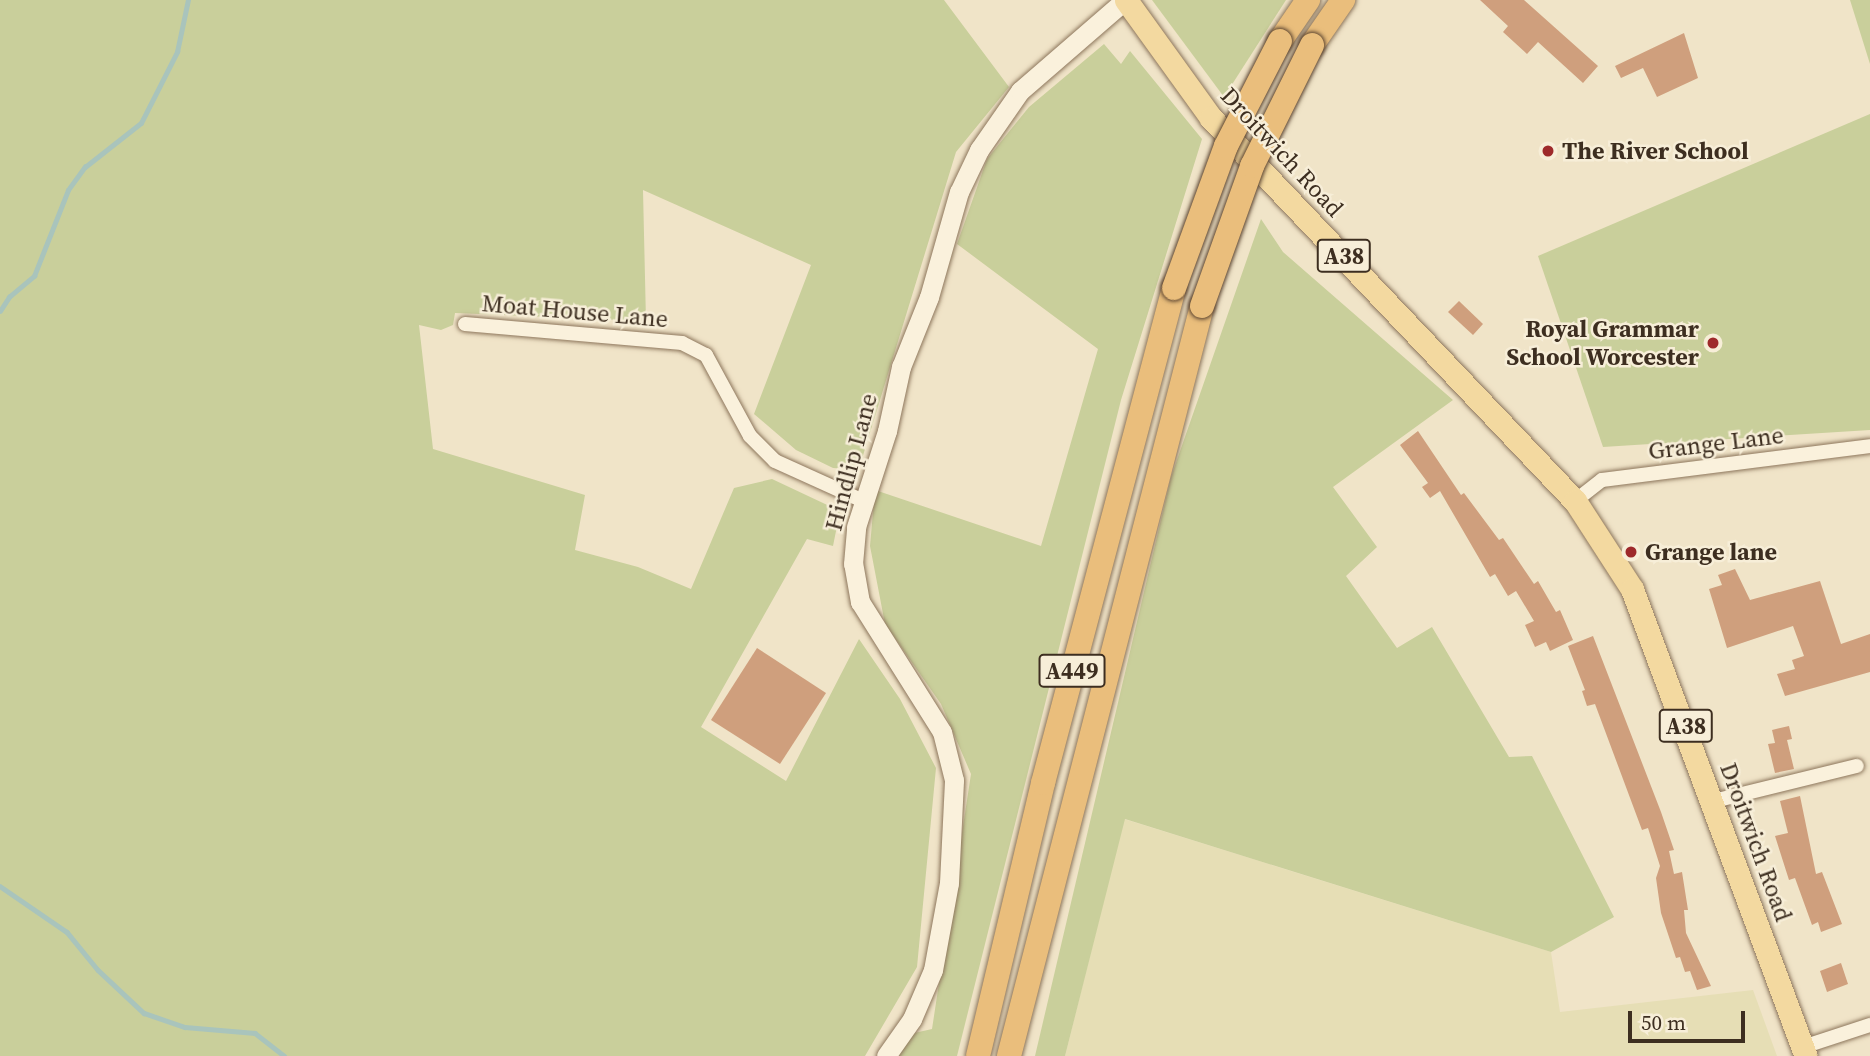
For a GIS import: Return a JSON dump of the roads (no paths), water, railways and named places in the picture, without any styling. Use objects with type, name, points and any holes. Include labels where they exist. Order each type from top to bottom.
[{"type":"highway","name":"A449","points":[[978,1056],[1043,783],[1174,288],[1226,146],[1280,41],[1308,0]]},
{"type":"highway","name":"A449","points":[[1009,1056],[1080,767],[1202,306],[1252,166],[1312,45],[1343,0]]},
{"type":"main road","name":"Droitwich Road","points":[[1126,0],[1211,118],[1575,502],[1632,589],[1714,801],[1804,1052]]},
{"type":"street","name":"Hindlip Lane","points":[[886,1056],[912,1019],[933,970],[948,883],[954,780],[942,732],[860,602],[853,564],[863,500],[887,431],[901,367],[929,297],[959,192],[979,150],[1020,91],[1126,0]]},
{"type":"street","name":"Moat House Lane","points":[[465,324],[682,343],[706,355],[750,436],[775,461],[863,500]]},
{"type":"street","name":"Grange Lane","points":[[1575,502],[1602,480],[1870,446]]},
{"type":"street","points":[[1714,801],[1857,766]]},
{"type":"street","points":[[1804,1052],[1870,1025]]},
{"type":"waterway","points":[[0,311],[9,297],[34,276],[68,190],[85,167],[141,123],[177,52],[188,0]]},
{"type":"waterway","points":[[0,886],[67,932],[98,970],[144,1013],[185,1027],[255,1033],[284,1056]]},
{"type":"place","name":"The River School","points":[[1548,151]]},
{"type":"place","name":"Royal Grammar School Worcester","points":[[1713,343]]},
{"type":"place","name":"Grange lane","points":[[1631,552]]}]
